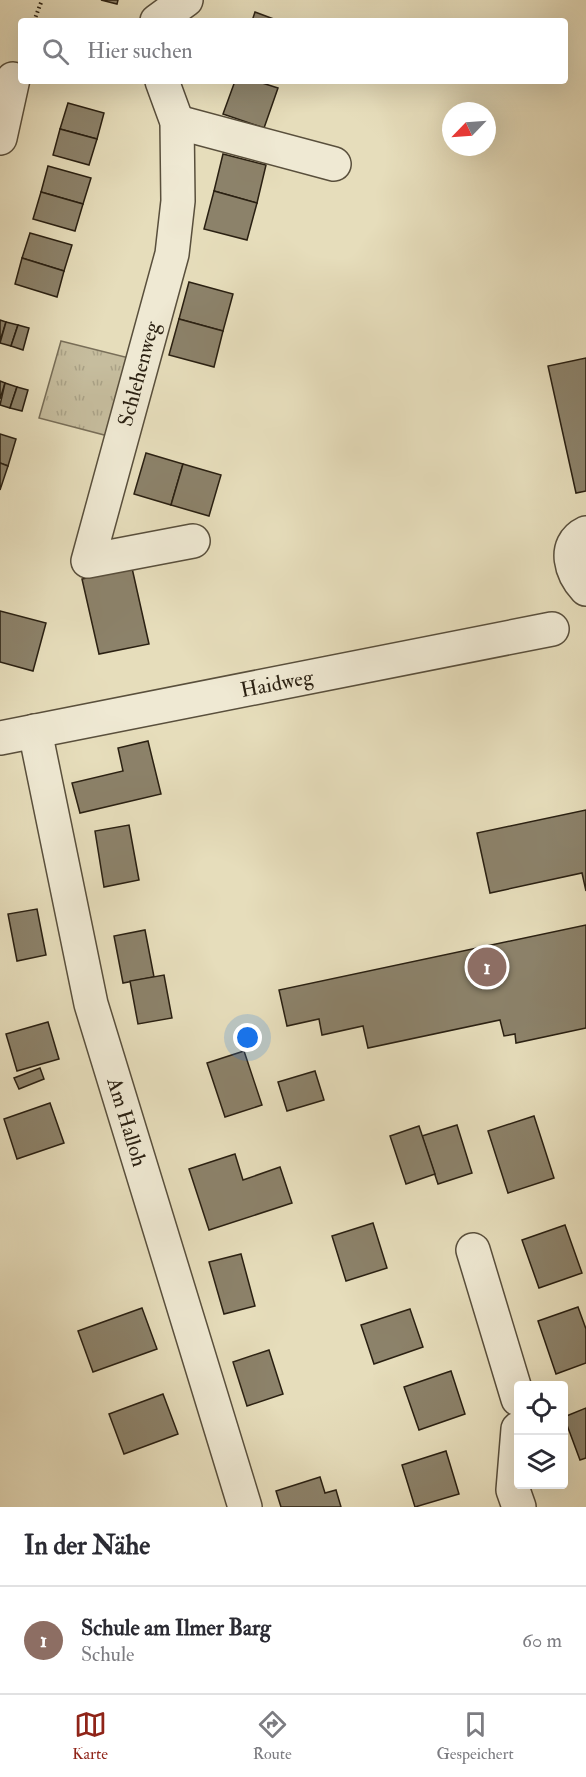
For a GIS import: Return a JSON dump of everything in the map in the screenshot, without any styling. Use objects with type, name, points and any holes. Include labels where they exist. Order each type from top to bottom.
[{"type":"street","points":[[162,18],[186,0]]},
{"type":"street","points":[[0,138],[11,80]]},
{"type":"street","name":"Schlehenweg","points":[[163,84],[177,122],[178,201],[172,254],[88,561],[193,541]]},
{"type":"street","points":[[177,122],[334,164]]},
{"type":"street","points":[[586,533],[580,536],[571,554],[574,575],[586,589]]},
{"type":"street","name":"Haidweg","points":[[0,738],[552,628]]},
{"type":"street","name":"Am Halloh","points":[[35,731],[91,1004],[245,1507]]},
{"type":"street","points":[[472,1250],[514,1383]]},
{"type":"street","points":[[518,1435],[513,1490],[519,1507]]},
{"type":"path","points":[[35,18],[42,0]]},
{"type":"green space","points":[[61,341],[133,359],[112,437],[39,418]]},
{"type":"building","points":[[101,0],[118,0],[117,4]]},
{"type":"building","points":[[255,12],[271,18],[253,18]]},
{"type":"building","points":[[234,84],[265,84],[278,88],[264,128],[223,114]]},
{"type":"building","points":[[68,103],[104,113],[97,139],[60,129]]},
{"type":"building","points":[[60,129],[97,139],[89,165],[53,155]]},
{"type":"building","points":[[223,154],[266,165],[257,203],[214,191]]},
{"type":"building","points":[[48,166],[91,178],[83,204],[41,192]]},
{"type":"building","points":[[214,191],[257,203],[247,240],[204,229]]},
{"type":"building","points":[[41,192],[83,204],[75,231],[33,219]]},
{"type":"building","points":[[30,233],[72,245],[64,271],[22,258]]},
{"type":"building","points":[[22,258],[64,271],[57,297],[15,284]]},
{"type":"building","points":[[189,282],[233,294],[223,331],[179,319]]},
{"type":"building","points":[[179,319],[223,331],[214,367],[169,355]]},
{"type":"building","points":[[0,320],[6,322],[0,341]]},
{"type":"building","points":[[6,322],[18,325],[11,346],[0,343]]},
{"type":"building","points":[[18,325],[29,328],[23,350],[11,346]]},
{"type":"building","points":[[586,358],[586,491],[576,493],[548,366]]},
{"type":"building","points":[[0,381],[5,383],[0,399]]},
{"type":"building","points":[[5,383],[17,387],[10,408],[0,405]]},
{"type":"building","points":[[17,387],[28,390],[22,411],[10,408]]},
{"type":"building","points":[[0,434],[16,439],[8,466],[0,463]]},
{"type":"building","points":[[146,453],[183,464],[171,505],[134,494]]},
{"type":"building","points":[[0,463],[8,466],[0,490]]},
{"type":"building","points":[[183,464],[221,475],[209,516],[171,505]]},
{"type":"building","points":[[132,568],[149,644],[99,654],[82,579]]},
{"type":"building","points":[[0,611],[46,623],[33,671],[0,662]]},
{"type":"building","points":[[148,741],[161,794],[80,813],[72,783],[123,771],[118,748]]},
{"type":"building","points":[[586,810],[586,891],[582,873],[490,893],[477,833]]},
{"type":"building","points":[[129,825],[139,880],[104,887],[95,831]]},
{"type":"building","points":[[37,909],[46,955],[17,961],[8,914]]},
{"type":"building","points":[[586,925],[586,1028],[516,1043],[515,1034],[504,1036],[500,1020],[368,1048],[363,1026],[322,1035],[319,1019],[287,1026],[279,990]]},
{"type":"building","points":[[145,930],[154,977],[123,983],[114,936]]},
{"type":"building","points":[[164,975],[172,1018],[138,1024],[130,981]]},
{"type":"building","points":[[48,1022],[59,1059],[17,1071],[6,1034]]},
{"type":"building","points":[[244,1051],[262,1105],[225,1117],[207,1063]]},
{"type":"building","points":[[40,1068],[44,1079],[19,1089],[14,1078]]},
{"type":"building","points":[[315,1071],[324,1100],[287,1111],[278,1082]]},
{"type":"building","points":[[50,1103],[64,1143],[17,1159],[4,1119]]},
{"type":"building","points":[[534,1116],[554,1178],[508,1193],[488,1131]]},
{"type":"building","points":[[457,1125],[472,1173],[438,1184],[422,1136]]},
{"type":"building","points":[[419,1126],[435,1174],[406,1184],[390,1136]]},
{"type":"building","points":[[235,1154],[243,1180],[280,1167],[292,1203],[209,1230],[189,1169]]},
{"type":"building","points":[[373,1223],[387,1268],[346,1281],[332,1236]]},
{"type":"building","points":[[565,1225],[582,1273],[539,1288],[522,1240]]},
{"type":"building","points":[[241,1254],[255,1306],[224,1314],[209,1262]]},
{"type":"building","points":[[578,1307],[586,1329],[586,1363],[556,1374],[538,1321]]},
{"type":"building","points":[[142,1308],[157,1349],[93,1372],[78,1331]]},
{"type":"building","points":[[410,1309],[423,1347],[374,1364],[361,1325]]},
{"type":"building","points":[[269,1350],[283,1394],[247,1406],[233,1362]]},
{"type":"building","points":[[451,1371],[465,1414],[419,1430],[404,1387]]},
{"type":"building","points":[[163,1394],[178,1434],[124,1454],[109,1414]]},
{"type":"building","points":[[586,1408],[586,1458],[580,1460],[568,1428],[568,1415]]},
{"type":"building","points":[[446,1451],[459,1494],[415,1507],[402,1465]]},
{"type":"building","points":[[320,1477],[325,1493],[336,1490],[341,1507],[281,1507],[276,1491]]},
{"type":"place","name":"Schule am Ilmer Barg","points":[[487,967]]}]
